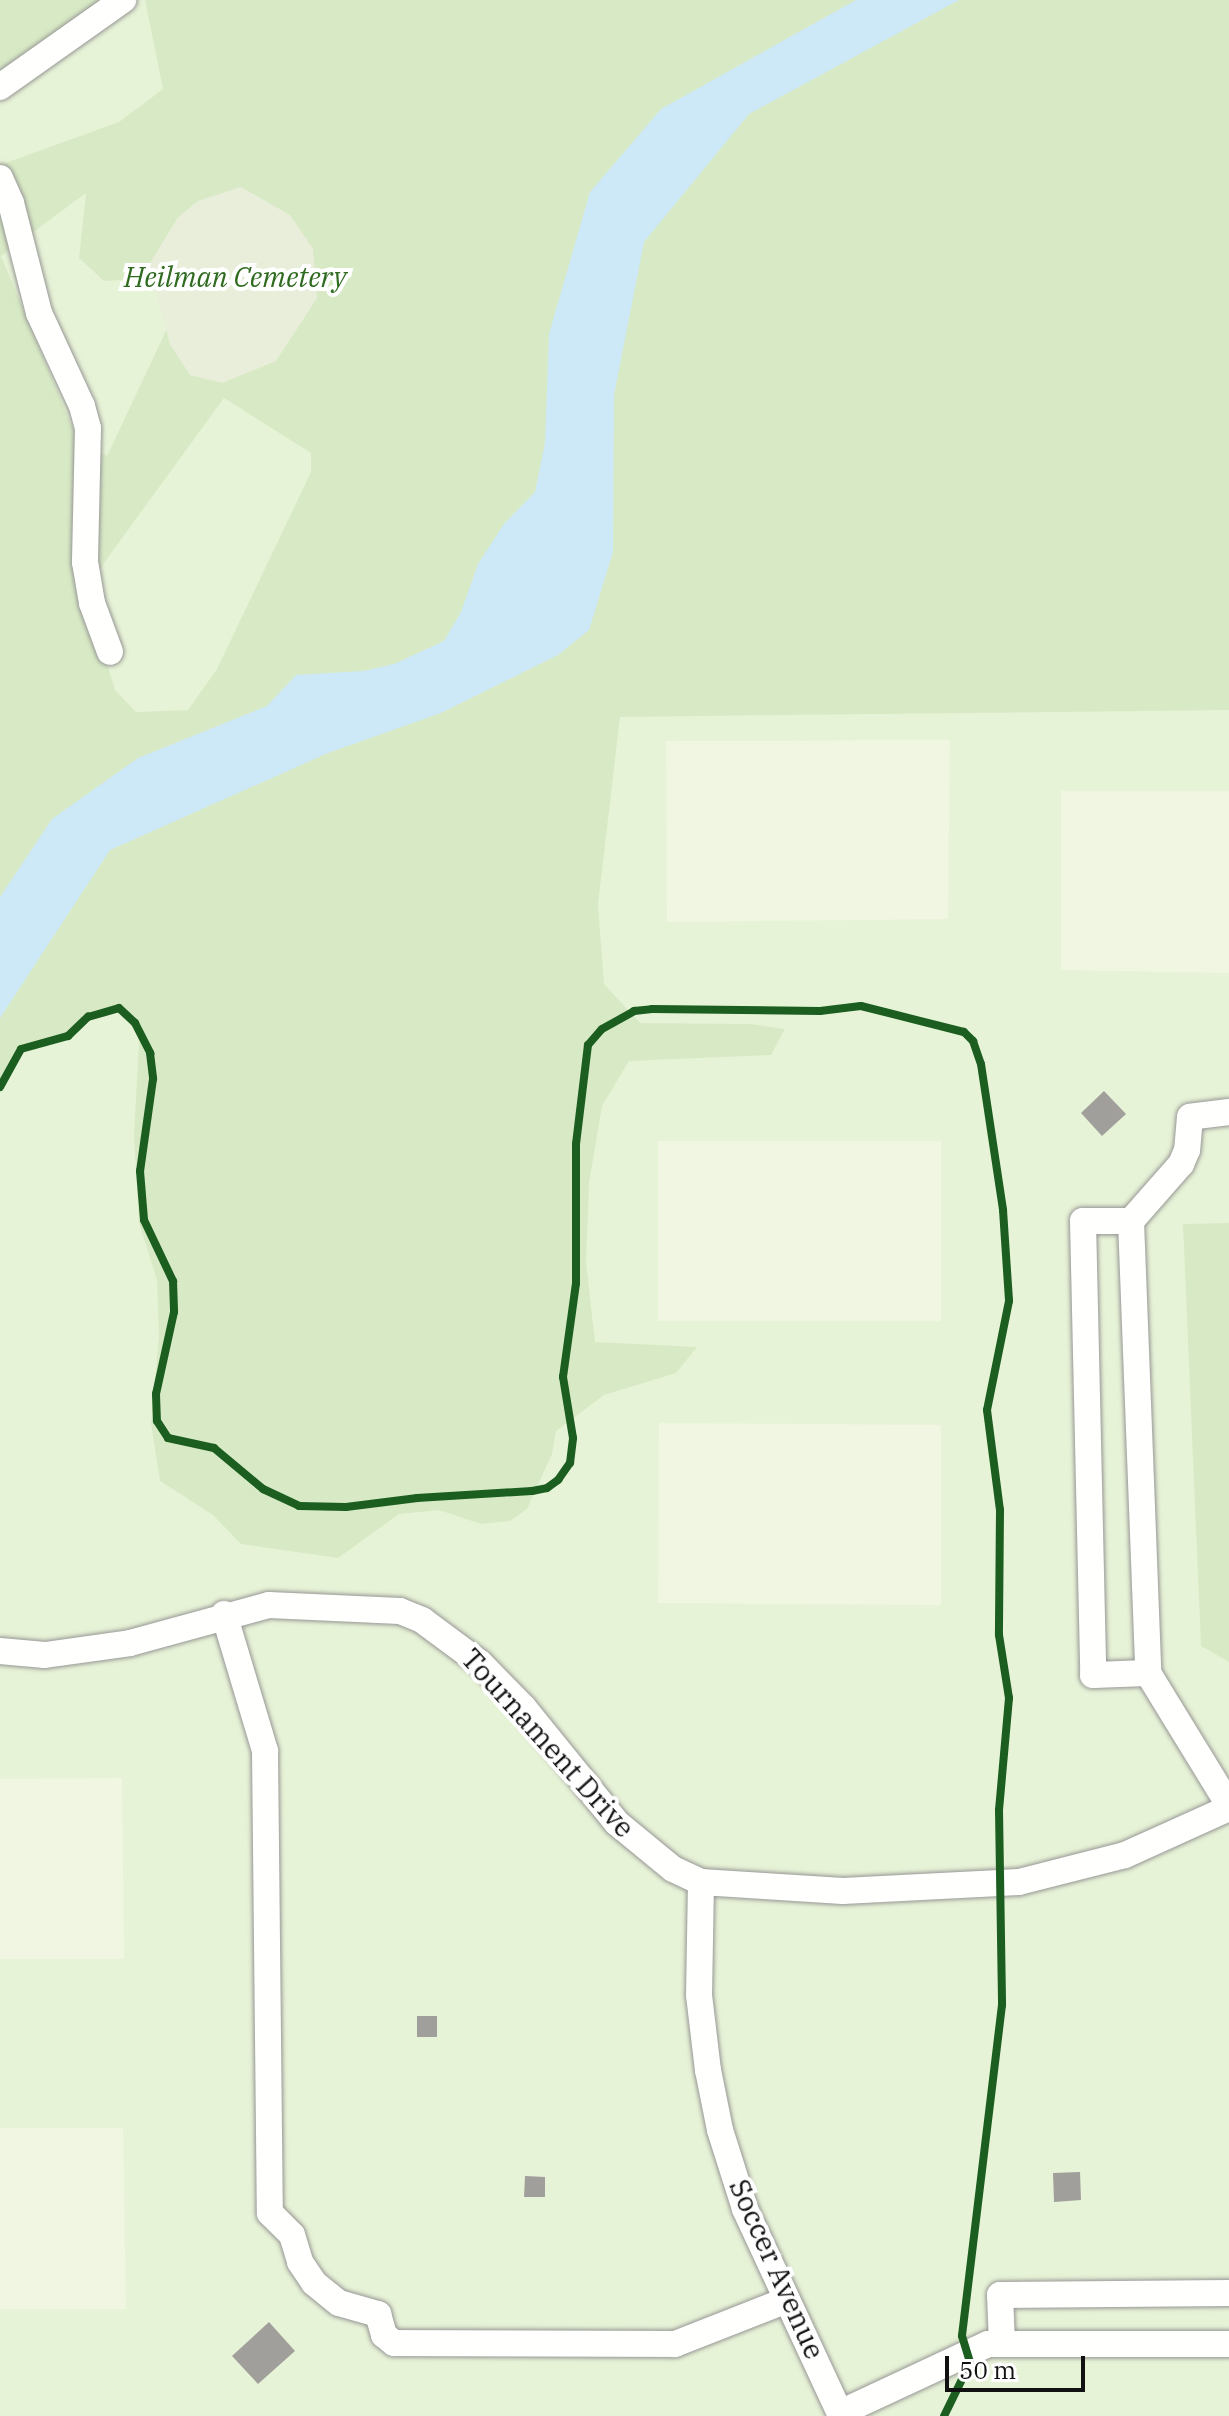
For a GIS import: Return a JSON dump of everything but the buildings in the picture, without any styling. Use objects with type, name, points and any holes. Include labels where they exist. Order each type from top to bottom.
[{"type":"street","points":[[0,87],[123,0]]},
{"type":"street","points":[[0,178],[11,203],[39,313],[82,406],[88,428],[86,572],[92,603],[110,652]]},
{"type":"street","points":[[1229,1112],[1190,1117],[1187,1150],[1181,1164],[1131,1221],[1148,1673],[1229,1806]]},
{"type":"street","points":[[1131,1221],[1083,1221],[1093,1675],[1148,1673]]},
{"type":"street","name":"Tournament Drive","points":[[0,1651],[45,1655],[130,1643],[224,1614],[269,1605],[377,1608],[422,1620],[468,1653],[523,1707],[617,1823],[673,1869],[701,1882],[843,1891],[1019,1882],[1059,1875],[1125,1855],[1229,1806]]},
{"type":"street","points":[[224,1614],[265,1751],[270,2213],[292,2235],[300,2262],[314,2283],[339,2303],[378,2314],[384,2335],[394,2343],[675,2344],[787,2300]]},
{"type":"street","name":"Soccer Avenue","points":[[701,1882],[699,1995],[711,2090],[745,2209],[841,2414]]},
{"type":"street","points":[[1002,2343],[1000,2295],[1229,2293]]},
{"type":"street","points":[[841,2414],[967,2352],[1002,2343],[1229,2344]]},
{"type":"green space","points":[[0,0],[1229,0],[1229,2416],[0,2416]]},
{"type":"green space","points":[[0,0],[117,0],[0,83]]},
{"type":"green space","points":[[145,0],[1229,0],[1229,710],[620,717],[598,905],[604,984],[640,1023],[750,1024],[785,1029],[771,1055],[629,1061],[602,1106],[589,1183],[586,1262],[595,1342],[697,1347],[676,1373],[604,1395],[556,1431],[552,1454],[527,1509],[510,1521],[481,1524],[439,1510],[399,1514],[338,1558],[241,1544],[213,1515],[160,1481],[151,1423],[159,1337],[157,1280],[139,1223],[134,1136],[139,1042],[135,1023],[119,1008],[88,1017],[68,1036],[21,1049],[0,1087],[0,165],[119,122],[163,89]],"holes":[[[86,193],[79,258],[104,281],[184,276],[181,299],[107,456],[79,444],[1,256]],[[224,398],[311,453],[311,472],[217,669],[188,710],[136,712],[115,690],[85,589]]]},
{"type":"green space","name":"Heilman Cemetery","points":[[241,187],[290,215],[313,249],[317,298],[276,361],[222,383],[190,375],[170,344],[149,265],[178,217],[198,201]]},
{"type":"green space","points":[[950,740],[948,919],[667,922],[666,741]]},
{"type":"green space","points":[[1061,791],[1229,791],[1229,973],[1061,970]]},
{"type":"green space","points":[[658,1141],[941,1141],[941,1321],[658,1321]]},
{"type":"green space","points":[[1229,1223],[1229,1662],[1201,1646],[1183,1224]]},
{"type":"green space","points":[[659,1423],[941,1425],[941,1605],[658,1603]]},
{"type":"green space","points":[[122,1778],[124,1959],[0,1959],[0,1779]]},
{"type":"green space","points":[[0,2128],[123,2128],[126,2309],[0,2309]]},
{"type":"water","points":[[856,0],[959,0],[749,114],[644,242],[614,395],[613,552],[589,630],[558,655],[441,713],[328,753],[110,850],[0,1018],[0,897],[52,819],[138,758],[267,706],[296,675],[363,671],[394,664],[444,641],[461,612],[478,564],[504,524],[535,492],[545,443],[549,334],[590,192],[661,109]]},
{"type":"cycle path","points":[[0,1087],[21,1049],[68,1036],[88,1017],[119,1008],[135,1023],[150,1053],[153,1079],[140,1171],[144,1220],[173,1281],[174,1312],[156,1394],[157,1421],[168,1438],[214,1448],[263,1489],[299,1506],[346,1507],[417,1498],[532,1491],[547,1488],[558,1480],[570,1463],[573,1438],[563,1377],[576,1283],[576,1144],[588,1045],[602,1029],[634,1011],[652,1009],[820,1011],[861,1006],[964,1032],[973,1041],[981,1064],[1003,1210],[1009,1301],[987,1410],[1000,1510],[999,1635],[1009,1698],[999,1810],[1002,2005],[962,2336],[970,2363],[944,2416]]}]
